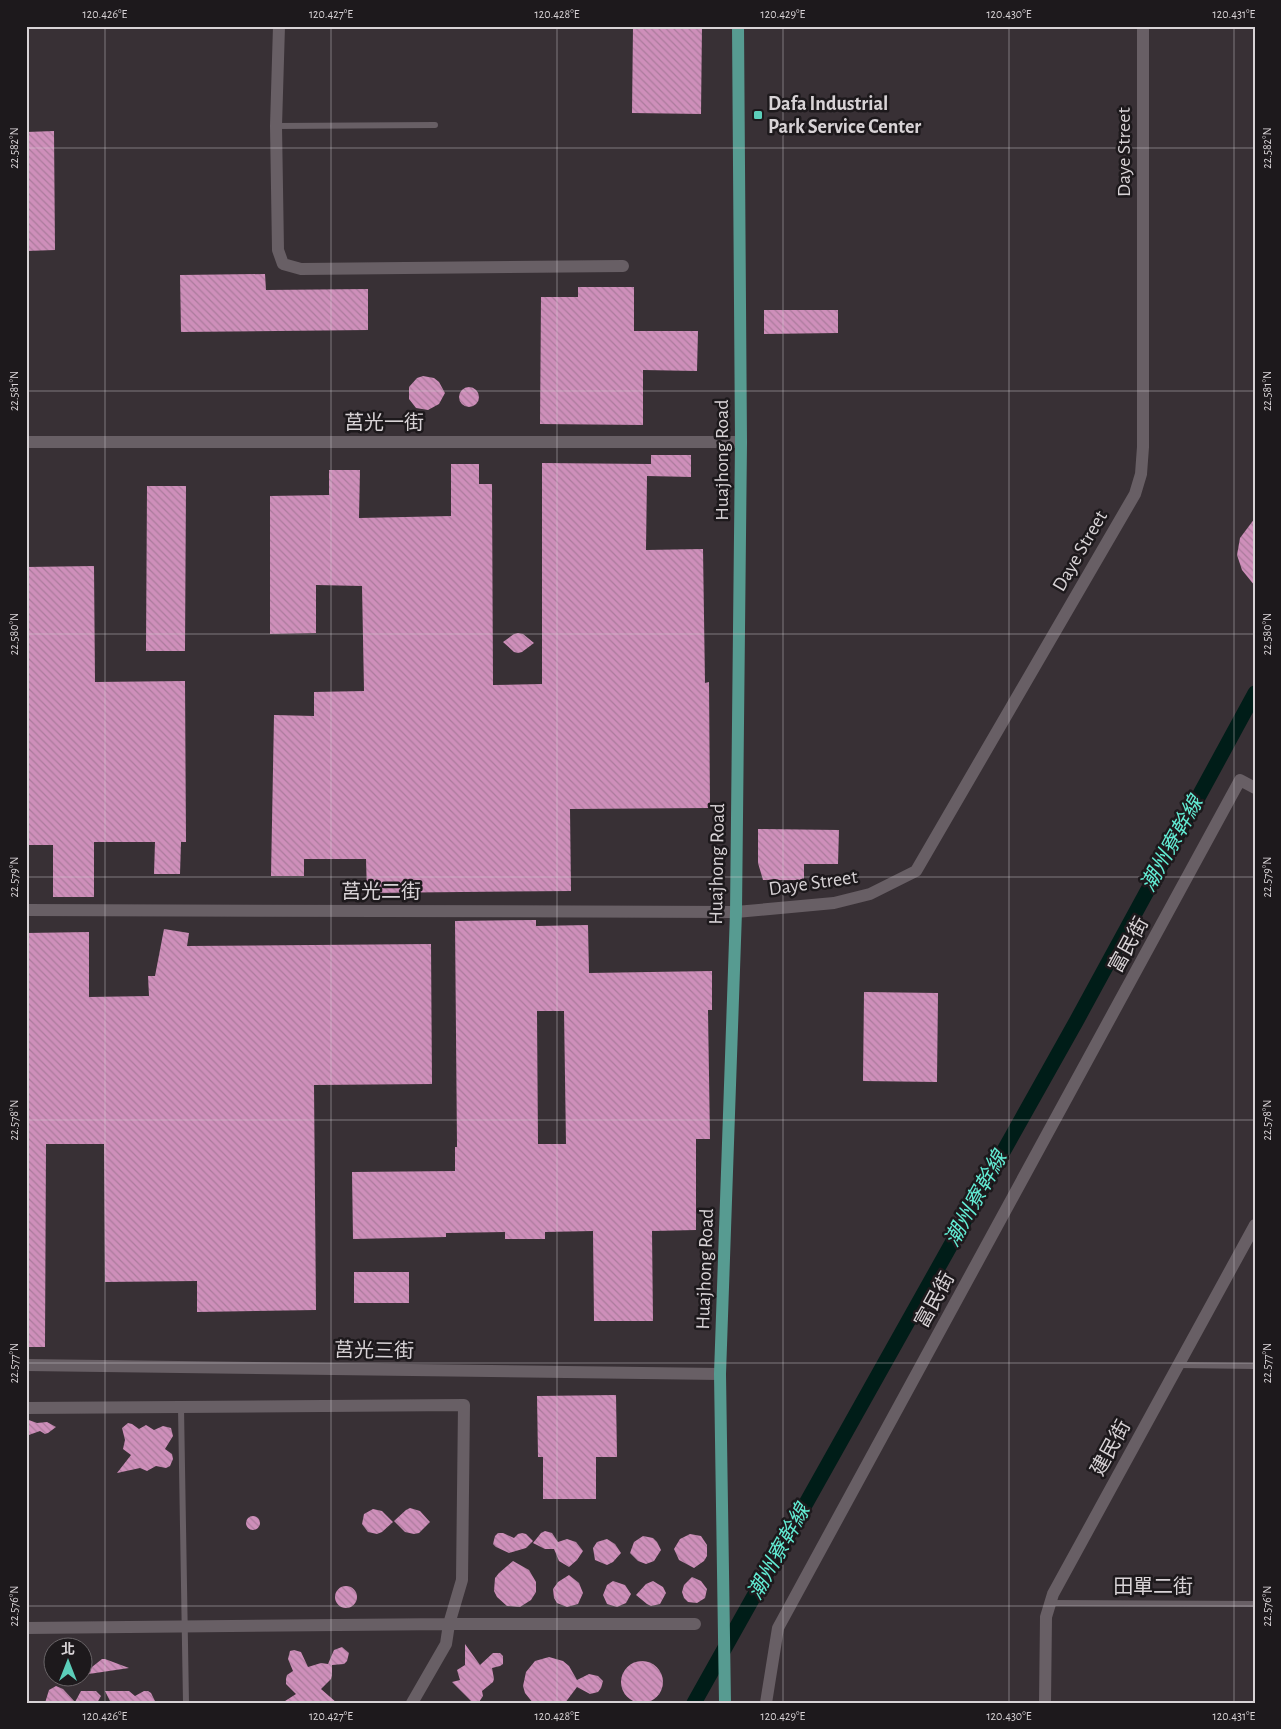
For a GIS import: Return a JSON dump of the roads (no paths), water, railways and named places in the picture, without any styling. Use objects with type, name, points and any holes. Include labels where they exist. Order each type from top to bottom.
[{"type":"main road","name":"Huajhong Road","points":[[725,1703],[720,1374],[736,912],[741,442],[738,26]]},
{"type":"street","points":[[279,26],[276,126],[278,250],[283,264],[301,269],[623,266]]},
{"type":"street","name":"Daye Street","points":[[736,912],[834,903],[870,894],[916,871],[1135,494],[1141,474],[1143,447],[1143,26]]},
{"type":"street","name":"莒光一街","points":[[26,442],[741,442]]},
{"type":"street","name":"富民街","points":[[766,1703],[778,1628],[1240,780],[1255,788]]},
{"type":"street","name":"莒光二街","points":[[26,910],[736,912]]},
{"type":"street","name":"建民街","points":[[1045,1703],[1044,1642],[1046,1617],[1053,1594],[1255,1224]]},
{"type":"street","name":"莒光三街","points":[[26,1365],[720,1374]]},
{"type":"street","points":[[26,1408],[464,1405],[462,1580],[449,1624],[446,1644],[412,1703]]},
{"type":"street","points":[[26,1628],[695,1624]]},
{"type":"lane","points":[[276,126],[436,125]]},
{"type":"lane","points":[[1178,1365],[1255,1366]]},
{"type":"lane","points":[[181,1408],[186,1703]]},
{"type":"lane","name":"田單二街","points":[[1050,1603],[1255,1604]]},
{"type":"waterway","name":"潮州寮幹線","points":[[694,1703],[1077,1020],[1255,693]]},
{"type":"place","name":"Dafa Industrial Park Service Center","points":[[758,115]]}]
